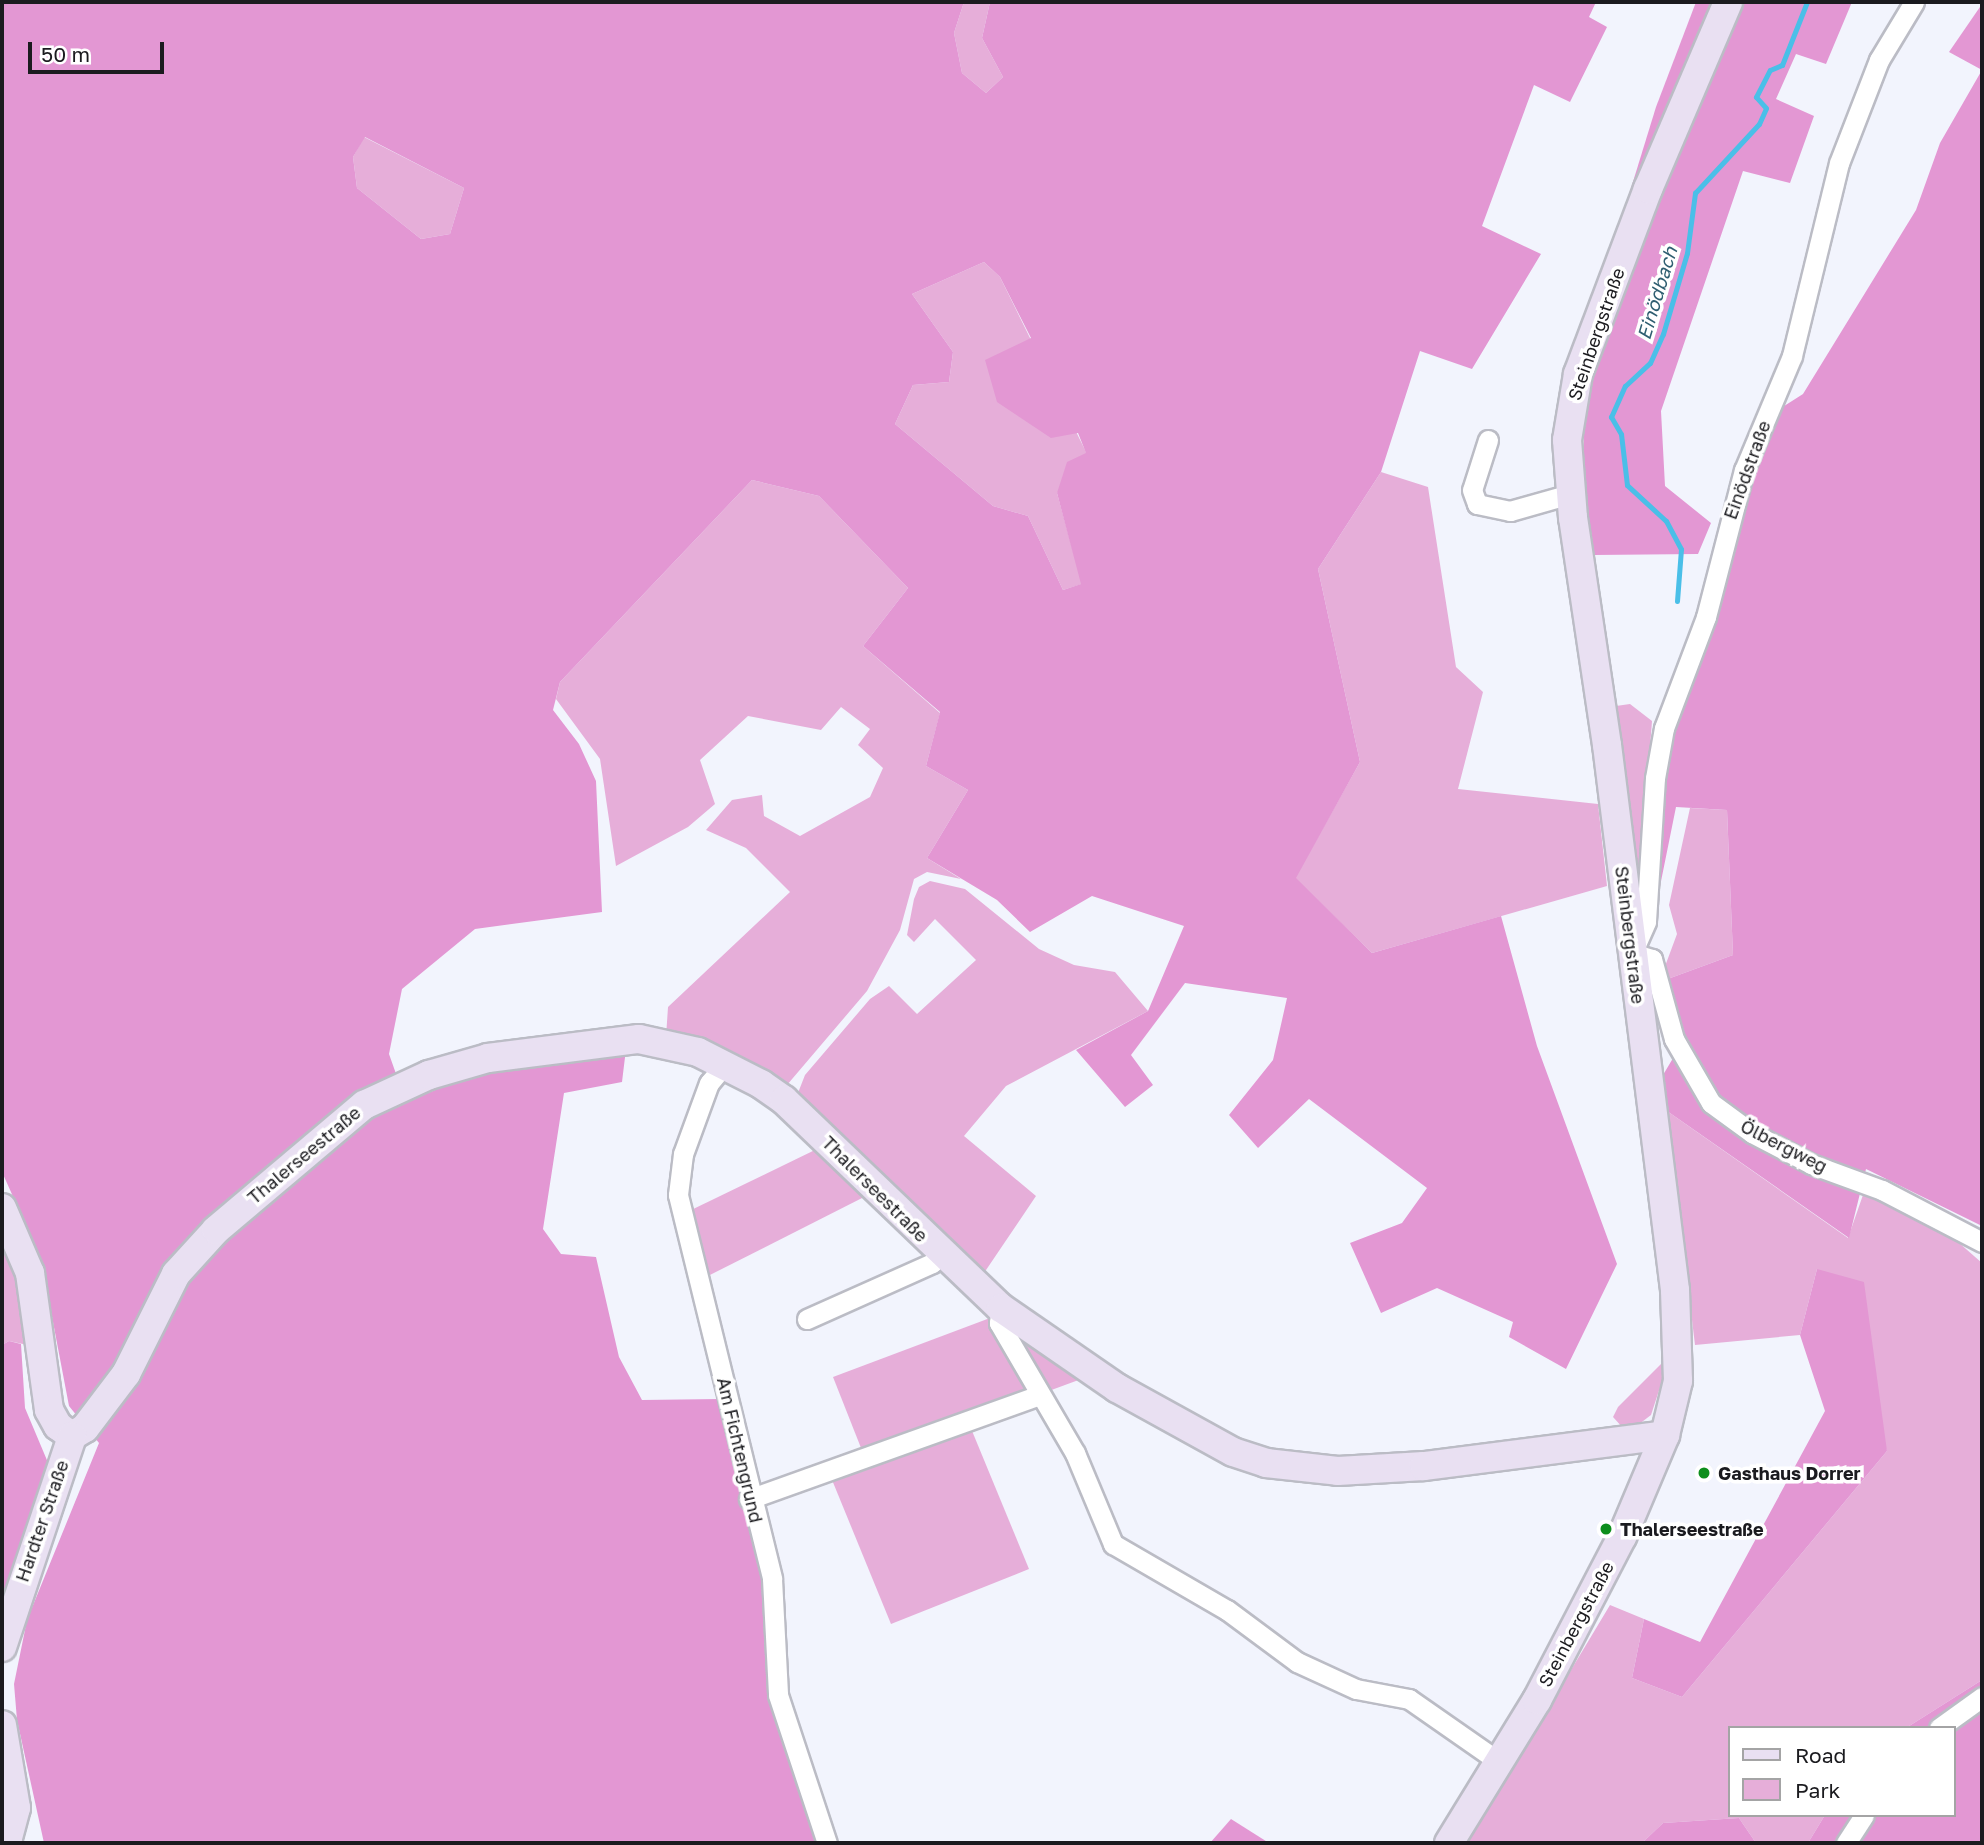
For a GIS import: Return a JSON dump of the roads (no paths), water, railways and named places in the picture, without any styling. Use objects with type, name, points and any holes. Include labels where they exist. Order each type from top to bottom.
[{"type":"main road","name":"Steinbergstraße","points":[[1449,1843],[1536,1700],[1622,1536],[1664,1434],[1679,1372],[1675,1290],[1570,494],[1567,440],[1578,374],[1653,176],[1728,2]]},
{"type":"main road","name":"Thalerseestraße","points":[[72,1436],[85,1428],[126,1374],[176,1274],[216,1230],[272,1179],[365,1105],[429,1075],[488,1058],[639,1039],[678,1046],[726,1063],[784,1100],[940,1253],[1001,1308],[1051,1346],[1201,1437],[1266,1463],[1338,1471],[1424,1466],[1664,1434]]},
{"type":"main road","points":[[2,1208],[30,1273],[49,1410],[58,1426],[72,1436]]},
{"type":"main road","name":"Hardter Straße","points":[[2,1647],[72,1436]]},
{"type":"main road","points":[[2,1725],[16,1808],[8,1838],[2,1843]]},
{"type":"street","name":"Einödstraße","points":[[1632,953],[1646,922],[1655,778],[1664,728],[1706,617],[1731,511],[1792,356],[1839,163],[1879,60],[1914,2]]},
{"type":"street","points":[[1488,440],[1472,490],[1477,504],[1510,511],[1570,494]]},
{"type":"street","name":"Ölbergweg","points":[[1632,953],[1652,959],[1674,1040],[1711,1103],[1752,1133],[1811,1164],[1882,1190],[1982,1242]]},
{"type":"street","name":"Am Fichtengrund","points":[[726,1063],[709,1083],[683,1154],[678,1195],[739,1438],[749,1499],[772,1579],[778,1695],[827,1843]]},
{"type":"street","points":[[807,1319],[932,1263],[940,1253]]},
{"type":"street","points":[[1001,1308],[999,1323],[1075,1453],[1113,1544],[1227,1610],[1297,1662],[1356,1689],[1409,1699],[1498,1761]]},
{"type":"street","points":[[749,1499],[1040,1395]]},
{"type":"street","points":[[1941,1726],[1982,1697]]},
{"type":"street","points":[[1846,1843],[1863,1817]]},
{"type":"waterway","name":"Einödbach","points":[[1677,601],[1681,549],[1666,521],[1627,485],[1621,434],[1611,417],[1625,386],[1650,363],[1663,334],[1687,253],[1695,193],[1759,124],[1766,108],[1756,97],[1770,70],[1782,65],[1807,2]]},
{"type":"place","name":"Gasthaus Dorrer","points":[[1704,1473]]},
{"type":"place","name":"Thalerseestraße","points":[[1606,1529]]}]
